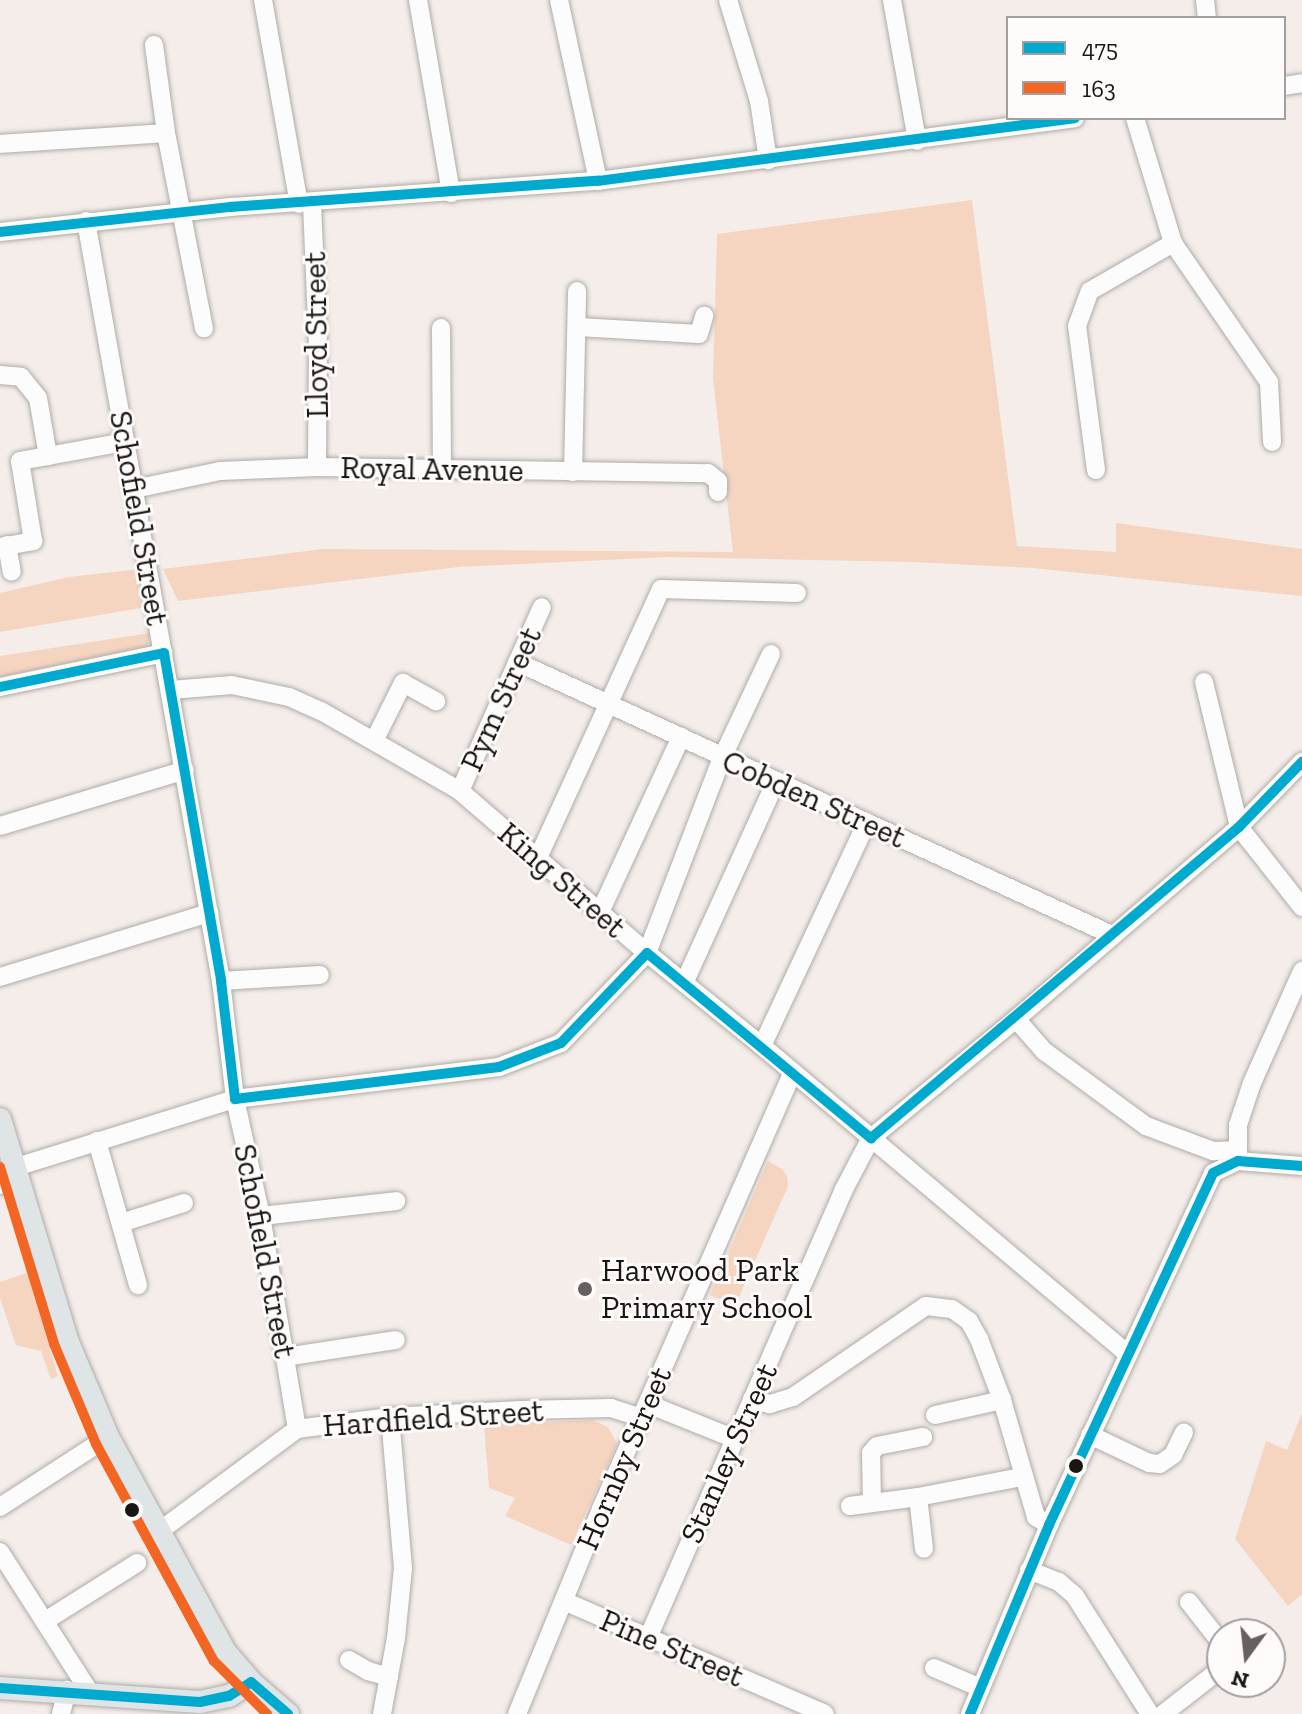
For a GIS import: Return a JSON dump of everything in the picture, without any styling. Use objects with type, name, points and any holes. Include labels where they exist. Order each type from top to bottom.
[{"type":"main road","points":[[0,1119],[10,1177],[67,1340],[108,1437],[221,1644],[251,1682],[288,1714]]},
{"type":"main road","points":[[0,1688],[78,1690],[200,1702],[229,1696],[251,1682]]},
{"type":"street","name":"Lloyd Street","points":[[263,0],[306,203],[318,346],[317,467]]},
{"type":"street","points":[[418,0],[451,193]]},
{"type":"street","points":[[559,0],[598,181]]},
{"type":"street","points":[[728,0],[759,101],[768,160]]},
{"type":"street","points":[[892,0],[917,141]]},
{"type":"street","points":[[154,45],[166,133],[204,328]]},
{"type":"street","points":[[0,232],[86,221],[598,181],[1061,120]]},
{"type":"street","points":[[1136,120],[1173,243],[1269,382],[1272,442]]},
{"type":"street","points":[[0,144],[166,133]]},
{"type":"street","name":"Schofield Street","points":[[86,221],[221,981],[235,1099],[261,1216],[297,1429]]},
{"type":"street","points":[[1096,470],[1077,326],[1090,291],[1173,243]]},
{"type":"street","points":[[573,472],[577,291]]},
{"type":"street","points":[[578,327],[699,334],[704,316]]},
{"type":"street","points":[[441,328],[442,468]]},
{"type":"street","points":[[0,375],[21,377],[38,398],[48,456]]},
{"type":"street","points":[[12,572],[4,546],[33,541],[13,463],[125,442]]},
{"type":"street","name":"Royal Avenue","points":[[134,489],[220,471],[317,467],[708,473],[718,481],[718,492]]},
{"type":"street","points":[[537,860],[661,589],[797,593]]},
{"type":"street","name":"Pym Street","points":[[460,791],[542,607]]},
{"type":"street","points":[[0,687],[164,653]]},
{"type":"street","points":[[10,1177],[97,1141],[235,1099],[499,1067],[561,1043],[647,953],[722,758],[771,654]]},
{"type":"street","name":"Cobden Street","points":[[517,662],[1112,935]]},
{"type":"street","points":[[1204,682],[1239,827],[1302,907]]},
{"type":"street","points":[[374,741],[403,683],[436,701]]},
{"type":"street","name":"King Street","points":[[171,690],[232,685],[289,697],[460,791],[647,953],[685,981],[1128,1354]]},
{"type":"street","points":[[601,910],[681,737]]},
{"type":"street","points":[[871,1138],[1016,1019],[1239,827],[1302,762]]},
{"type":"street","points":[[0,826],[185,770]]},
{"type":"street","points":[[685,981],[776,781]]},
{"type":"street","points":[[762,1046],[867,822]]},
{"type":"street","points":[[0,977],[209,913]]},
{"type":"street","points":[[1237,1155],[1238,1125],[1252,1083],[1302,971]]},
{"type":"street","points":[[221,981],[320,975]]},
{"type":"street","points":[[1016,1019],[1044,1051],[1146,1126],[1213,1151],[1302,1166]]},
{"type":"street","name":"Hornby Street","points":[[517,1714],[793,1072]]},
{"type":"street","name":"Stanley Street","points":[[648,1638],[843,1191],[871,1138]]},
{"type":"street","points":[[97,1141],[138,1285]]},
{"type":"street","points":[[970,1714],[1049,1525],[1213,1173],[1237,1155]]},
{"type":"street","points":[[261,1216],[396,1201]]},
{"type":"street","points":[[121,1223],[184,1203]]},
{"type":"street","points":[[752,1399],[770,1404],[793,1397],[915,1312],[933,1305],[952,1309],[969,1321],[1002,1400],[1036,1517],[1049,1525]]},
{"type":"street","points":[[285,1357],[396,1340]]},
{"type":"street","points":[[935,1415],[1002,1400]]},
{"type":"street","name":"Hardfield Street","points":[[161,1530],[297,1429],[390,1417],[611,1408],[645,1411],[735,1439]]},
{"type":"street","points":[[382,1714],[403,1568],[390,1417]]},
{"type":"street","points":[[1090,1435],[1154,1464],[1170,1459],[1184,1432]]},
{"type":"street","points":[[0,1507],[108,1437]]},
{"type":"street","points":[[872,1503],[871,1453],[877,1446],[923,1437]]},
{"type":"street","points":[[850,1506],[918,1497],[1022,1477]]},
{"type":"street","points":[[918,1497],[924,1549]]},
{"type":"street","points":[[0,1552],[45,1621],[78,1690],[61,1714]]},
{"type":"street","points":[[45,1621],[137,1563]]},
{"type":"street","points":[[1029,1570],[1059,1582],[1075,1596],[1150,1714]]},
{"type":"street","name":"Pine Street","points":[[564,1601],[825,1714]]},
{"type":"street","points":[[1189,1602],[1197,1626],[1206,1632]]},
{"type":"street","points":[[349,1660],[368,1671],[389,1677]]},
{"type":"street","points":[[934,1668],[981,1688]]},
{"type":"street","points":[[1163,1714],[1206,1680]]},
{"type":"shaded area","points":[[972,200],[1017,546],[1116,552],[1116,523],[1302,549],[1302,596],[1033,568],[668,557],[459,567],[178,601],[163,569],[323,549],[733,552],[713,379],[717,234]]},
{"type":"shaded area","points":[[140,569],[147,607],[0,632],[0,593],[69,577]]},
{"type":"shaded area","points":[[150,633],[147,647],[0,677],[0,656]]},
{"type":"shaded area","points":[[768,1161],[782,1169],[788,1186],[735,1306],[710,1295]]},
{"type":"shaded area","points":[[27,1273],[58,1376],[51,1379],[41,1351],[16,1345],[0,1298],[0,1282]]},
{"type":"shaded area","points":[[1302,1413],[1302,1594],[1288,1606],[1235,1539],[1266,1441],[1287,1450]]},
{"type":"shaded area","points":[[592,1420],[608,1427],[617,1444],[571,1545],[505,1516],[515,1498],[489,1488],[484,1425]]},
{"type":"transit line","name":"475","points":[[0,232],[231,207],[598,181],[1060,120]]},
{"type":"transit line","name":"475","points":[[0,687],[164,653],[221,981],[235,1099],[499,1067],[561,1043],[647,953],[871,1138],[1239,827],[1302,762]]},
{"type":"transit line","name":"475","points":[[970,1714],[1049,1525],[1213,1173],[1238,1161],[1302,1166]]},
{"type":"transit line","name":"163","points":[[0,1167],[54,1344],[96,1444],[214,1661],[267,1714]]},
{"type":"transit line","name":"475","points":[[0,1688],[200,1702],[229,1696],[251,1682],[288,1714]]},
{"type":"place","name":"Harwood Park Primary School","points":[[585,1289]]}]
